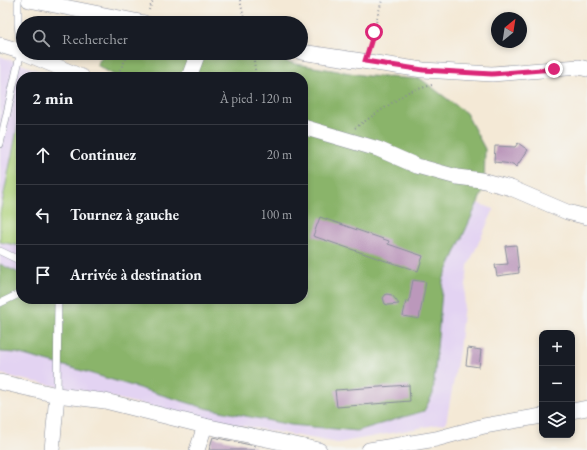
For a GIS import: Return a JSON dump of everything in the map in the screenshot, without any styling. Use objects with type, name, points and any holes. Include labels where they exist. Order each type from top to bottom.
[{"type":"street","points":[[29,0],[110,16]]},
{"type":"street","points":[[0,45],[16,50]]},
{"type":"street","points":[[308,53],[423,70],[492,74],[579,67],[587,69]]},
{"type":"street","points":[[42,60],[70,72]]},
{"type":"street","points":[[191,72],[195,60]]},
{"type":"street","points":[[308,128],[378,149],[417,166],[457,178],[481,180],[511,188],[567,212],[587,218]]},
{"type":"street","points":[[0,382],[57,395],[105,401],[205,426],[319,450]]},
{"type":"street","points":[[52,450],[57,395]]},
{"type":"street","points":[[575,410],[587,408]]},
{"type":"street","points":[[369,450],[436,444],[484,426],[539,417]]},
{"type":"street","points":[[197,450],[205,426]]},
{"type":"lane","points":[[18,0],[18,16]]},
{"type":"lane","points":[[18,72],[21,60]]},
{"type":"lane","points":[[0,144],[16,80]]},
{"type":"lane","points":[[0,251],[16,259]]},
{"type":"lane","points":[[0,303],[16,296]]},
{"type":"lane","points":[[57,395],[58,304]]},
{"type":"path","points":[[240,0],[243,16]]},
{"type":"path","points":[[365,61],[382,0]]},
{"type":"path","points":[[119,72],[126,60]]},
{"type":"path","points":[[254,60],[255,72]]},
{"type":"path","points":[[343,138],[359,124],[408,92],[437,83]]},
{"type":"shaded area","points":[[0,56],[42,72],[16,72],[16,304],[308,304],[308,295],[443,191],[494,209],[468,266],[459,351],[446,423],[338,443],[210,420],[0,374]]},
{"type":"green space","points":[[100,60],[280,60],[368,76],[421,79],[466,113],[485,149],[484,189],[443,280],[433,394],[424,411],[357,431],[291,425],[205,408],[76,369],[16,353],[0,352],[0,264],[16,272],[16,304],[308,304],[308,72],[109,72],[97,65]]},
{"type":"green space","points":[[16,135],[16,245],[0,242],[0,213]]},
{"type":"building","points":[[518,143],[528,150],[516,167],[513,164],[494,162],[495,146],[515,147]]},
{"type":"building","points":[[320,217],[389,241],[388,244],[423,256],[418,271],[313,236]]},
{"type":"building","points":[[516,245],[519,273],[497,276],[495,265],[508,264],[505,246]]},
{"type":"building","points":[[413,280],[426,282],[419,319],[403,316],[406,301],[409,302]]},
{"type":"building","points":[[386,294],[392,295],[399,304],[385,304],[383,298]]},
{"type":"building","points":[[468,348],[481,350],[479,367],[466,365]]},
{"type":"building","points":[[409,385],[410,401],[337,407],[335,390]]},
{"type":"building","points":[[213,437],[255,446],[254,450],[209,450]]},
{"type":"route","points":[[374,32],[365,61],[423,70],[492,74],[554,69]]}]
